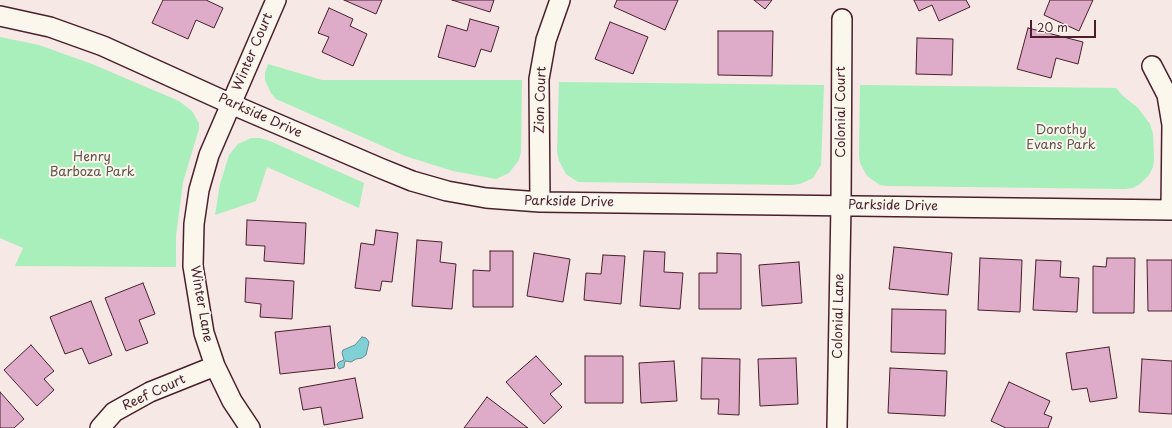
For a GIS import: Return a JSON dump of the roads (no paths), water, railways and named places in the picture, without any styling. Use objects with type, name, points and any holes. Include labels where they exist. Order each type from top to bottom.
[{"type":"street","name":"Winter Court","points":[[231,104],[276,0]]},
{"type":"street","name":"Zion Court","points":[[540,202],[539,79],[546,40],[560,0]]},
{"type":"street","name":"Parkside Drive","points":[[0,16],[50,27],[103,46],[231,104],[412,181],[447,191],[480,197],[540,202],[1172,210]]},
{"type":"street","name":"Colonial Court","points":[[841,205],[842,19]]},
{"type":"street","points":[[1152,66],[1167,95],[1172,125],[1172,210]]},
{"type":"street","name":"Winter Lane","points":[[231,104],[209,155],[199,190],[194,224],[193,266],[204,333],[215,366],[232,400],[250,428]]},
{"type":"street","name":"Colonial Lane","points":[[837,428],[841,205]]},
{"type":"street","name":"Reef Court","points":[[100,428],[114,412],[138,398],[215,366]]},
{"type":"water","points":[[362,337],[366,338],[369,342],[366,355],[351,362],[345,361],[344,367],[339,369],[337,364],[344,360],[342,353],[343,350],[355,345]]},
{"type":"park label","name":"Dorothy Evans Park","points":[[1061,138]]},
{"type":"park label","name":"Henry Barboza Park","points":[[92,164]]}]
